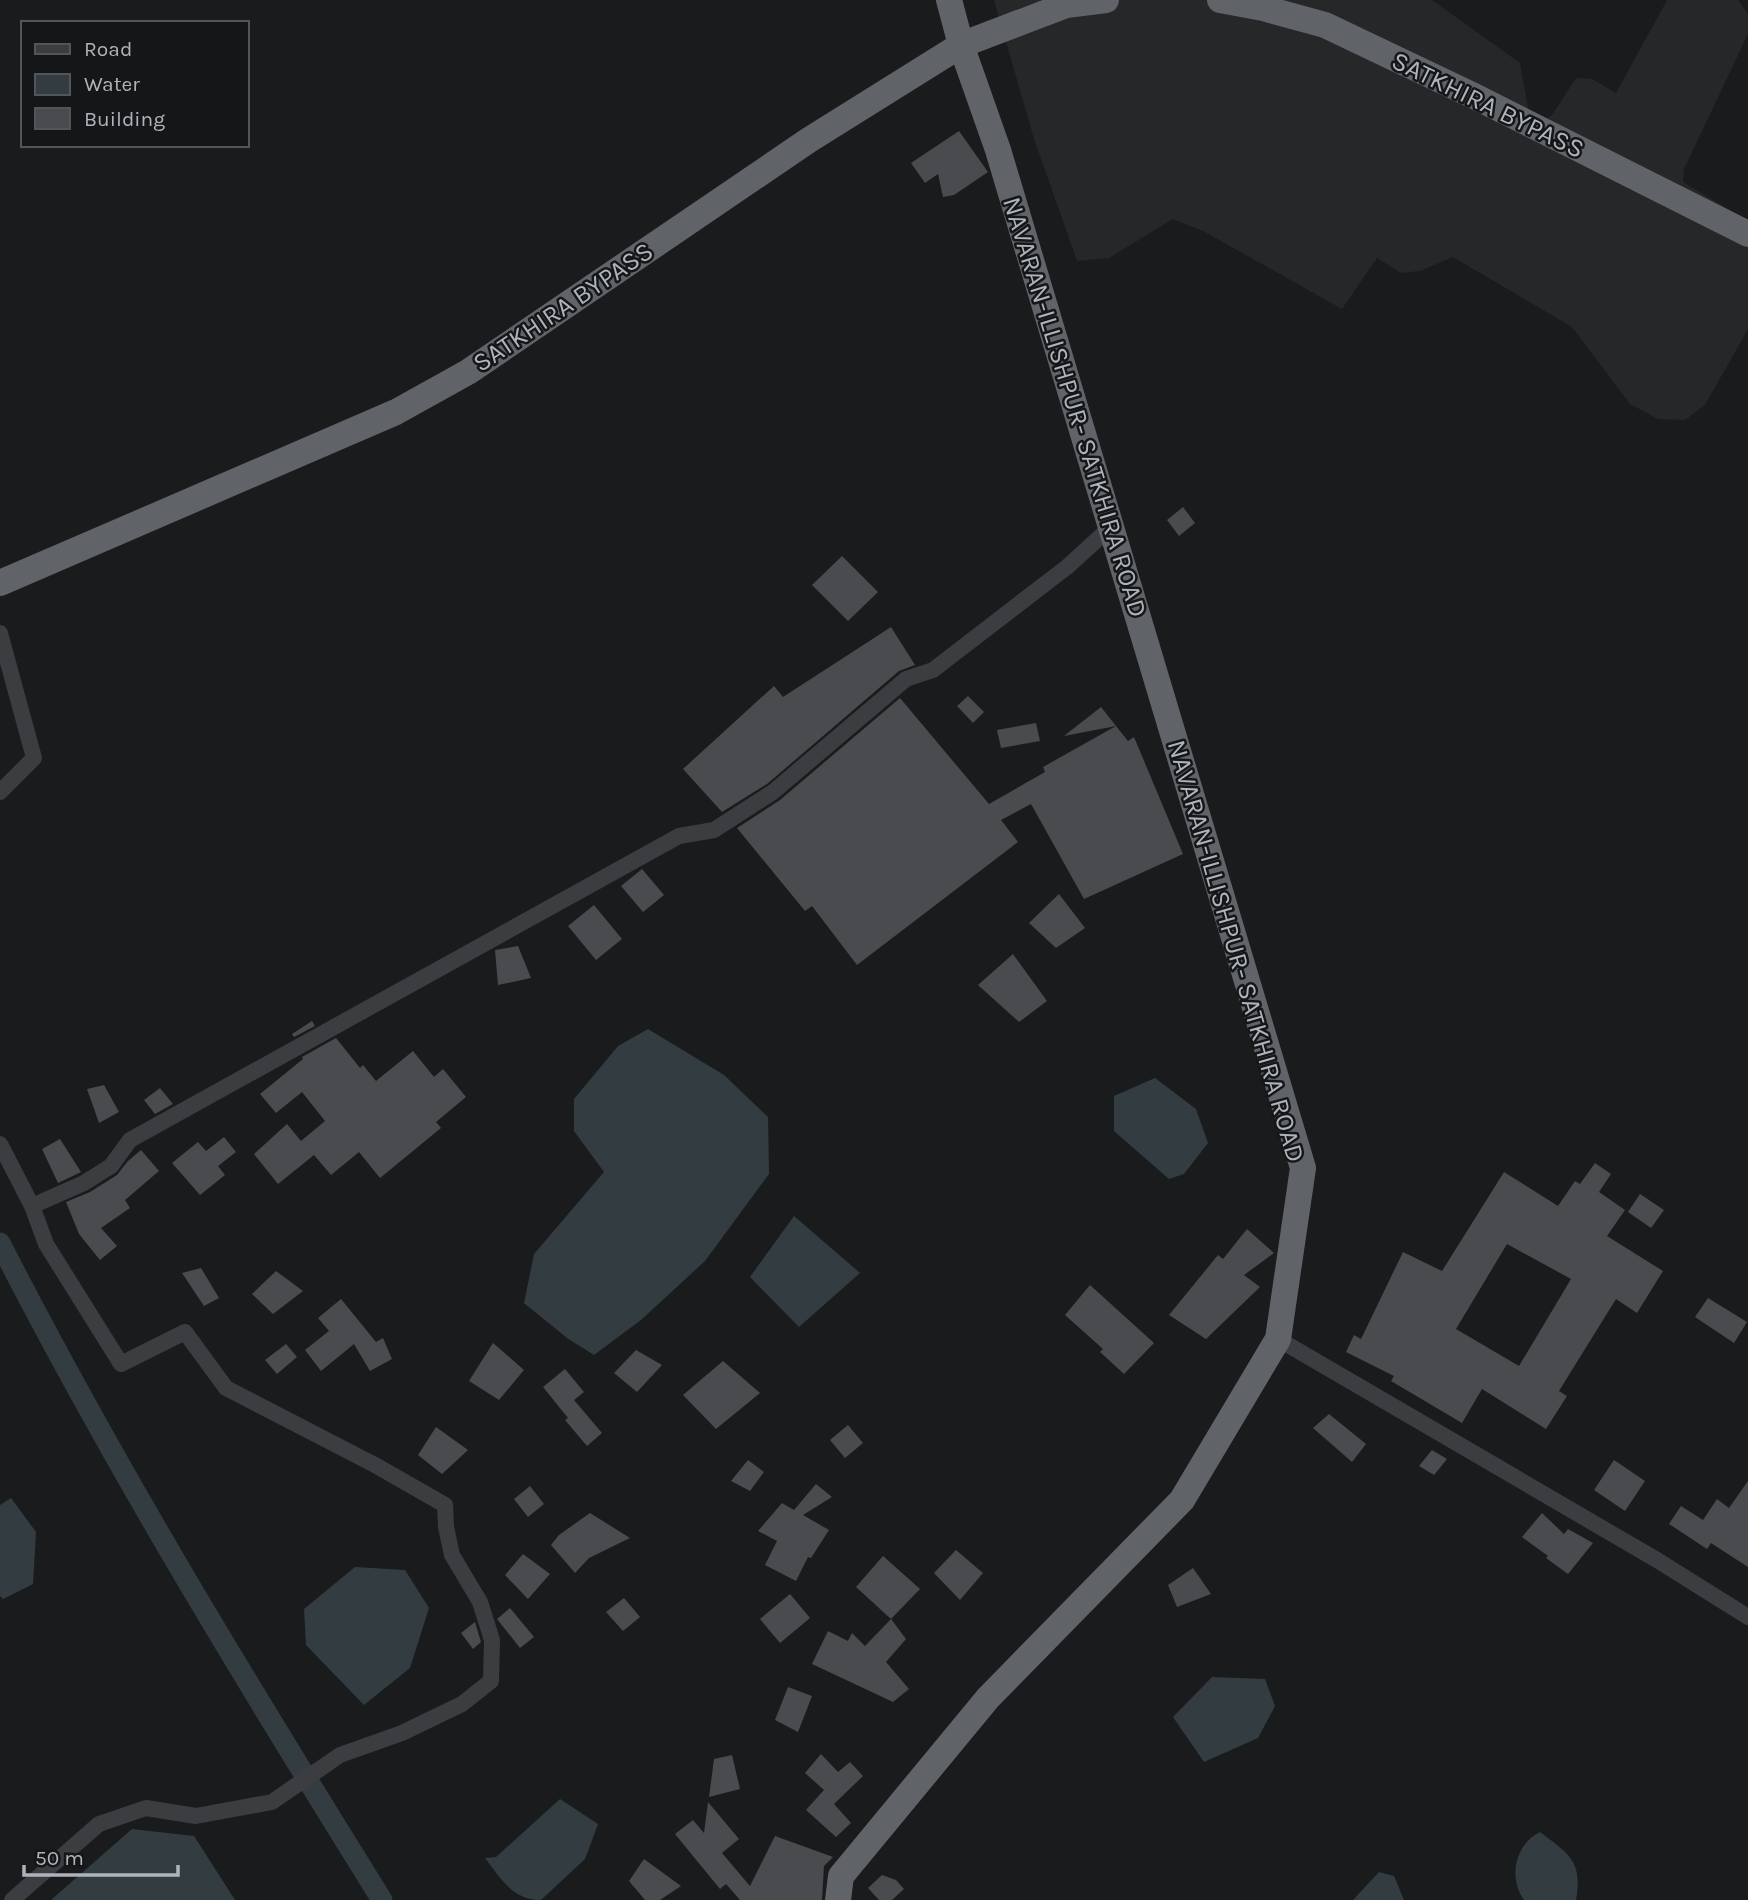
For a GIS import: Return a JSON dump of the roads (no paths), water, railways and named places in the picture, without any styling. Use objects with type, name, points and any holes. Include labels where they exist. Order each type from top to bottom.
[{"type":"highway","name":"NAVARAN-ILLISHPUR- SATKHIRA ROAD","points":[[838,1900],[841,1876],[988,1698],[1182,1500],[1278,1339],[1303,1168],[998,150],[961,45],[949,0]]},
{"type":"highway","name":"SATKHIRA BYPASS","points":[[0,583],[396,412],[456,379],[809,140],[961,45],[1066,5],[1106,0]]},
{"type":"highway","name":"SATKHIRA BYPASS","points":[[1220,0],[1263,8],[1325,25],[1474,96],[1748,234]]},
{"type":"street","points":[[32,1206],[84,1183],[111,1166],[130,1140],[518,923],[679,836],[714,830],[773,792],[906,678],[933,670],[1067,567],[1111,527]]},
{"type":"street","points":[[0,633],[34,758],[0,792]]},
{"type":"street","points":[[0,1144],[32,1206],[46,1244],[121,1364],[185,1332],[226,1388],[446,1505],[446,1527],[452,1555],[480,1602],[492,1640],[491,1681],[462,1704],[402,1733],[340,1755],[272,1802],[196,1815],[146,1808],[99,1824],[12,1900]]},
{"type":"street","points":[[1278,1339],[1657,1560],[1748,1617]]},
{"type":"water","points":[[648,1029],[724,1075],[768,1117],[769,1174],[705,1261],[641,1320],[594,1355],[567,1338],[524,1303],[534,1254],[604,1172],[574,1131],[574,1099],[618,1046]]},
{"type":"water","points":[[1155,1078],[1196,1109],[1208,1143],[1184,1174],[1169,1179],[1114,1131],[1114,1096]]},
{"type":"water","points":[[794,1216],[860,1273],[799,1327],[750,1277]]},
{"type":"water","points":[[11,1498],[36,1532],[33,1584],[3,1599],[0,1596],[0,1505]]},
{"type":"water","points":[[355,1567],[405,1570],[429,1608],[410,1668],[364,1705],[306,1645],[304,1609]]},
{"type":"water","points":[[1212,1677],[1265,1679],[1275,1706],[1258,1738],[1204,1762],[1173,1717]]},
{"type":"water","points":[[560,1799],[598,1824],[585,1859],[541,1900],[531,1899],[509,1887],[485,1858],[496,1857]]},
{"type":"water","points":[[132,1829],[194,1836],[235,1900],[51,1900]]},
{"type":"water","points":[[1540,1832],[1572,1860],[1577,1876],[1576,1900],[1524,1900],[1519,1891],[1515,1872],[1520,1853],[1531,1837]]},
{"type":"water","points":[[1379,1872],[1394,1876],[1404,1900],[1353,1900]]},
{"type":"waterway","points":[[0,1243],[136,1493],[382,1900]]}]
